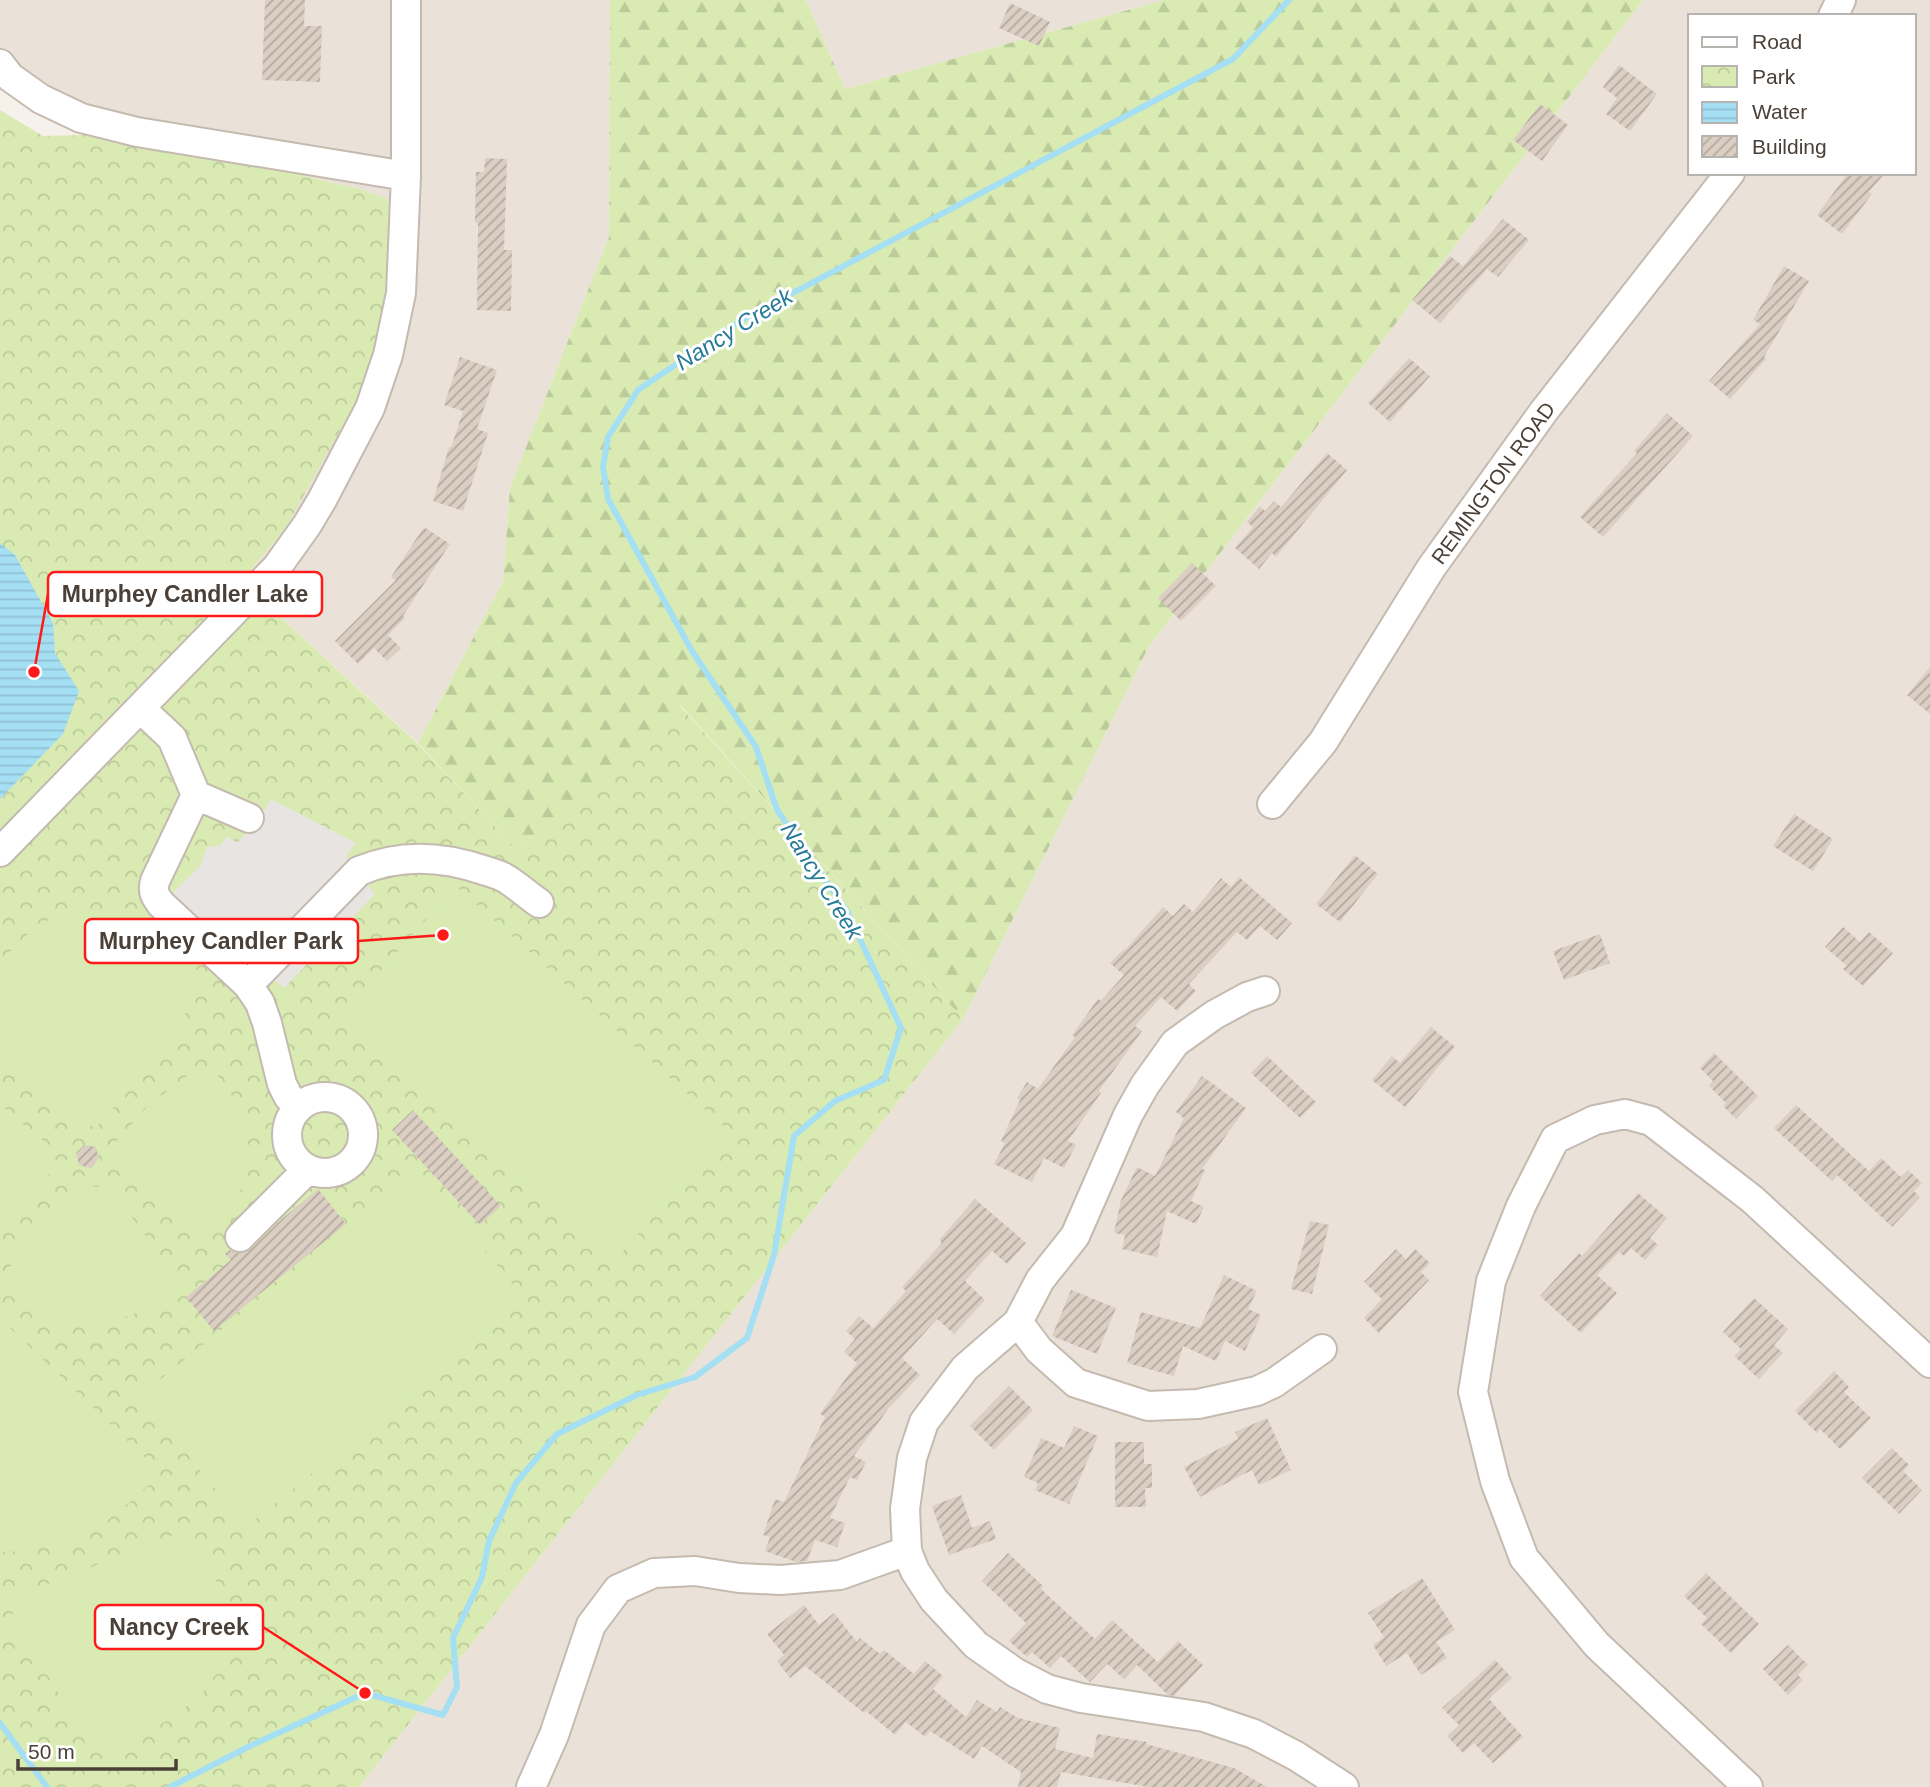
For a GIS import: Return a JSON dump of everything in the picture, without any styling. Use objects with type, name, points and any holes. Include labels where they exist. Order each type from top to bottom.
[{"type":"street","points":[[0,852],[276,567],[322,500],[370,408],[388,355],[401,293],[406,176],[406,0]]},
{"type":"street","points":[[0,64],[10,77],[41,99],[81,118],[137,132],[406,176]]},
{"type":"street","name":"REMINGTON ROAD","points":[[1272,804],[1323,742],[1431,568],[1544,411],[1728,175]]},
{"type":"street","points":[[140,708],[172,738],[196,795],[249,818]]},
{"type":"street","points":[[196,795],[155,881],[155,896],[248,985],[260,1003],[268,1023],[282,1084],[298,1108]]},
{"type":"street","points":[[248,985],[359,871],[379,863],[435,859],[468,865],[503,877],[538,903]]},
{"type":"street","points":[[1265,991],[1247,997],[1214,1015],[1175,1043],[1145,1085],[1128,1115],[1075,1236],[1040,1280],[1018,1322],[965,1368],[924,1422],[912,1458],[905,1509],[907,1551],[915,1571],[934,1600],[975,1645],[1016,1673],[1047,1689],[1081,1698],[1204,1717],[1254,1734],[1296,1756],[1345,1787]]},
{"type":"street","points":[[331,1098],[343,1102],[359,1119],[362,1143],[357,1154],[350,1164],[339,1170],[326,1173],[308,1169],[293,1156],[288,1144],[290,1119],[298,1108],[308,1101],[331,1098]]},
{"type":"street","points":[[1748,1787],[1597,1645],[1524,1558],[1495,1481],[1473,1392],[1491,1281],[1521,1206],[1556,1139],[1595,1120],[1625,1114],[1651,1121],[1752,1199],[1930,1363]]},
{"type":"street","points":[[240,1237],[308,1169]]},
{"type":"street","points":[[1018,1322],[1038,1350],[1076,1383],[1148,1406],[1198,1404],[1257,1391],[1274,1383],[1322,1349]]},
{"type":"street","points":[[531,1787],[554,1735],[591,1625],[618,1589],[654,1573],[695,1571],[739,1578],[781,1580],[840,1575],[907,1551]]},
{"type":"shaded area","points":[[0,0],[610,0],[609,237],[510,488],[503,581],[418,743],[241,581],[285,529],[388,199],[363,190],[121,134],[0,72]]},
{"type":"shaded area","points":[[806,0],[1164,0],[845,89]]},
{"type":"shaded area","points":[[1643,0],[1930,0],[1930,1787],[359,1787],[963,1019],[1149,646]]},
{"type":"shaded area","points":[[271,799],[356,843],[346,856],[375,894],[284,988],[272,978],[248,985],[161,904],[200,866],[207,847],[220,846],[228,836],[237,843],[257,822]]},
{"type":"green space","points":[[610,0],[806,0],[845,89],[1164,0],[1643,0],[1149,646],[963,1019],[680,705],[517,850],[418,743],[503,581],[510,488],[609,237]]},
{"type":"green space","points":[[0,110],[43,136],[121,134],[363,190],[388,199],[393,228],[385,299],[374,353],[355,403],[285,529],[241,581],[417,743],[517,850],[679,705],[963,1019],[359,1787],[0,1787]]},
{"type":"green space","points":[[456,886],[730,1132],[612,1263],[339,1017]]},
{"type":"green space","points":[[115,915],[154,934],[207,979],[158,1058],[97,1126],[73,1127],[0,1057],[0,962],[39,923],[63,916]]},
{"type":"green space","points":[[201,1065],[217,1075],[228,1089],[240,1117],[246,1147],[244,1178],[240,1192],[226,1216],[208,1237],[156,1203],[119,1168],[117,1140],[148,1106]]},
{"type":"green space","points":[[0,1105],[52,1148],[57,1167],[0,1223]]},
{"type":"green space","points":[[419,1169],[525,1300],[246,1527],[140,1396]]},
{"type":"green space","points":[[76,1187],[102,1187],[135,1221],[178,1283],[156,1302],[112,1321],[70,1323],[36,1312],[0,1287],[0,1281],[38,1227]]},
{"type":"green space","points":[[7,1325],[161,1473],[103,1524],[59,1543],[23,1551],[0,1552],[0,1327]]},
{"type":"green space","points":[[183,1531],[213,1571],[228,1617],[227,1641],[219,1670],[203,1692],[174,1717],[133,1739],[97,1753],[11,1618],[20,1595]]},
{"type":"water","points":[[0,543],[15,555],[53,623],[55,653],[79,691],[63,734],[0,799]]},
{"type":"building","points":[[265,0],[305,0],[304,26],[322,26],[320,82],[262,80]]},
{"type":"building","points":[[1010,3],[1050,22],[1039,46],[999,28]]},
{"type":"building","points":[[1619,65],[1657,94],[1630,131],[1606,114],[1617,98],[1603,87]]},
{"type":"building","points":[[1540,104],[1568,125],[1542,161],[1513,140]]},
{"type":"building","points":[[485,158],[507,159],[504,250],[512,250],[511,311],[477,310],[476,172],[484,172]]},
{"type":"building","points":[[1847,175],[1883,175],[1842,234],[1817,215]]},
{"type":"building","points":[[1503,219],[1529,240],[1498,277],[1487,269],[1440,323],[1412,300],[1450,256],[1463,266]]},
{"type":"building","points":[[1784,266],[1809,281],[1764,357],[1766,359],[1730,399],[1709,381],[1760,324],[1753,320]]},
{"type":"building","points":[[460,357],[497,370],[477,429],[488,433],[463,511],[433,501],[463,411],[444,405]]},
{"type":"building","points":[[1409,358],[1430,376],[1390,422],[1368,403]]},
{"type":"building","points":[[1667,413],[1693,436],[1603,537],[1580,517],[1637,453],[1634,451]]},
{"type":"building","points":[[1327,453],[1347,470],[1276,557],[1272,553],[1259,569],[1235,548],[1253,527],[1247,522],[1260,506],[1265,511],[1274,501],[1281,507]]},
{"type":"building","points":[[424,527],[450,544],[403,616],[405,618],[388,635],[401,648],[387,661],[374,648],[358,664],[335,641],[396,580],[391,577]]},
{"type":"building","points":[[1192,563],[1216,586],[1181,621],[1158,598]]},
{"type":"building","points":[[1930,667],[1930,714],[1907,695]]},
{"type":"building","points":[[1794,814],[1833,839],[1813,871],[1773,846]]},
{"type":"building","points":[[1355,855],[1378,874],[1340,922],[1316,904]]},
{"type":"building","points":[[1239,877],[1292,923],[1277,940],[1260,926],[1247,940],[1237,932],[1189,984],[1196,991],[1177,1011],[1161,997],[1135,1026],[1142,1031],[1099,1091],[1101,1093],[1068,1141],[1076,1145],[1064,1168],[1044,1158],[1032,1182],[994,1164],[1005,1143],[1001,1141],[1020,1100],[1017,1098],[1027,1082],[1038,1089],[1098,999],[1101,1001],[1124,975],[1110,963],[1163,907],[1173,916],[1184,904],[1193,912],[1221,878],[1231,887]]},
{"type":"building","points":[[1843,927],[1860,942],[1869,932],[1893,953],[1863,986],[1843,969],[1847,966],[1825,947]]},
{"type":"building","points":[[1600,934],[1610,963],[1564,980],[1553,951]]},
{"type":"building","points":[[1431,1027],[1455,1047],[1405,1107],[1372,1080],[1392,1056],[1400,1063]]},
{"type":"building","points":[[1714,1053],[1758,1096],[1736,1119],[1723,1106],[1726,1103],[1709,1086],[1713,1081],[1700,1068]]},
{"type":"building","points":[[1267,1056],[1316,1102],[1300,1118],[1251,1073]]},
{"type":"building","points":[[1202,1076],[1246,1108],[1202,1169],[1205,1170],[1191,1201],[1204,1207],[1196,1224],[1167,1211],[1157,1257],[1122,1249],[1125,1235],[1114,1233],[1121,1200],[1137,1167],[1155,1176],[1184,1118],[1176,1112]]},
{"type":"building","points":[[1796,1105],[1869,1171],[1881,1158],[1901,1177],[1908,1170],[1922,1183],[1914,1191],[1920,1197],[1892,1227],[1837,1175],[1832,1181],[1774,1128]]},
{"type":"building","points":[[413,1110],[501,1206],[480,1225],[392,1130]]},
{"type":"building","points":[[84,1145],[96,1147],[99,1158],[91,1168],[79,1165],[76,1153]]},
{"type":"building","points":[[318,1189],[346,1224],[214,1331],[186,1297],[231,1260],[225,1254],[230,1250],[244,1253],[251,1249]]},
{"type":"building","points":[[1638,1193],[1667,1218],[1650,1238],[1658,1245],[1645,1260],[1631,1248],[1624,1256],[1619,1252],[1597,1275],[1617,1293],[1581,1333],[1540,1296],[1579,1253],[1582,1256]]},
{"type":"building","points":[[975,1199],[1026,1243],[1007,1264],[992,1251],[965,1281],[985,1300],[954,1334],[937,1319],[902,1358],[920,1375],[889,1408],[854,1456],[866,1462],[857,1480],[850,1477],[830,1518],[845,1523],[837,1547],[815,1540],[807,1561],[796,1562],[765,1551],[770,1537],[763,1535],[775,1499],[784,1502],[825,1417],[820,1414],[857,1363],[844,1352],[855,1339],[846,1331],[859,1316],[873,1328],[906,1291],[902,1287],[942,1243],[939,1240]]},
{"type":"building","points":[[1310,1221],[1329,1225],[1312,1294],[1291,1289]]},
{"type":"building","points":[[1396,1249],[1406,1259],[1415,1249],[1430,1263],[1421,1272],[1429,1280],[1379,1333],[1364,1318],[1382,1299],[1364,1282]]},
{"type":"building","points":[[1224,1275],[1257,1291],[1248,1309],[1261,1315],[1245,1351],[1225,1341],[1216,1361],[1183,1346],[1174,1376],[1127,1363],[1141,1312],[1200,1328]]},
{"type":"building","points":[[1071,1290],[1116,1308],[1097,1354],[1052,1336]]},
{"type":"building","points":[[1754,1298],[1788,1329],[1774,1345],[1783,1353],[1759,1379],[1734,1356],[1741,1349],[1723,1332]]},
{"type":"building","points":[[1834,1371],[1849,1387],[1844,1392],[1871,1418],[1840,1449],[1820,1429],[1817,1433],[1795,1411]]},
{"type":"building","points":[[1009,1386],[1033,1410],[994,1450],[970,1426]]},
{"type":"building","points":[[1267,1418],[1291,1470],[1259,1485],[1252,1470],[1200,1497],[1184,1467],[1238,1439],[1235,1432]]},
{"type":"building","points":[[1074,1426],[1098,1436],[1069,1504],[1035,1490],[1038,1483],[1024,1477],[1041,1438],[1064,1448]]},
{"type":"building","points":[[1115,1442],[1144,1442],[1144,1464],[1152,1464],[1152,1488],[1145,1488],[1146,1507],[1115,1507]]},
{"type":"building","points":[[1892,1448],[1909,1465],[1903,1471],[1922,1490],[1899,1514],[1862,1478]]},
{"type":"building","points":[[961,1495],[972,1528],[990,1521],[996,1539],[949,1555],[932,1506]]},
{"type":"building","points":[[1008,1553],[1043,1586],[1041,1589],[1095,1639],[1112,1620],[1158,1662],[1178,1641],[1203,1665],[1174,1696],[1168,1695],[1137,1665],[1124,1679],[1107,1664],[1090,1682],[1061,1656],[1050,1668],[1032,1652],[1027,1657],[1009,1641],[1026,1623],[982,1581]]},
{"type":"building","points":[[1706,1573],[1759,1624],[1731,1653],[1701,1624],[1707,1618],[1684,1596]]},
{"type":"building","points":[[1422,1578],[1455,1630],[1436,1642],[1447,1658],[1421,1675],[1407,1653],[1386,1666],[1373,1645],[1384,1637],[1368,1613]]},
{"type":"building","points":[[804,1605],[819,1625],[834,1613],[857,1642],[860,1638],[880,1654],[884,1650],[914,1674],[925,1661],[943,1676],[933,1689],[966,1717],[977,1700],[997,1712],[1000,1707],[1018,1718],[1060,1728],[1055,1749],[1093,1758],[1097,1734],[1147,1742],[1146,1744],[1234,1768],[1267,1787],[1149,1787],[1061,1772],[1057,1787],[1018,1787],[1021,1772],[982,1746],[974,1759],[930,1731],[925,1737],[906,1722],[895,1735],[805,1666],[790,1678],[777,1661],[784,1655],[767,1634]]},
{"type":"building","points":[[1788,1645],[1808,1665],[1798,1675],[1803,1680],[1788,1695],[1763,1669]]},
{"type":"building","points":[[1495,1660],[1512,1678],[1489,1699],[1523,1737],[1493,1763],[1474,1743],[1463,1753],[1447,1736],[1459,1725],[1442,1708]]},
{"type":"waterway","name":"Nancy Creek","points":[[170,1787],[250,1746],[365,1693],[443,1715],[457,1687],[453,1638],[482,1577],[489,1541],[516,1483],[557,1434],[637,1395],[695,1377],[747,1338],[774,1255],[794,1136],[835,1101],[884,1080],[901,1028],[848,913],[777,810],[756,747],[692,651],[608,499],[603,467],[608,437],[638,390],[742,320],[1233,59],[1289,0]]},
{"type":"waterway","points":[[0,1723],[47,1787]]},
{"type":"place","name":"Murphey Candler Lake","points":[[34,672]]},
{"type":"place","name":"Murphey Candler Park","points":[[443,935]]},
{"type":"place","name":"Nancy Creek","points":[[365,1693]]}]
